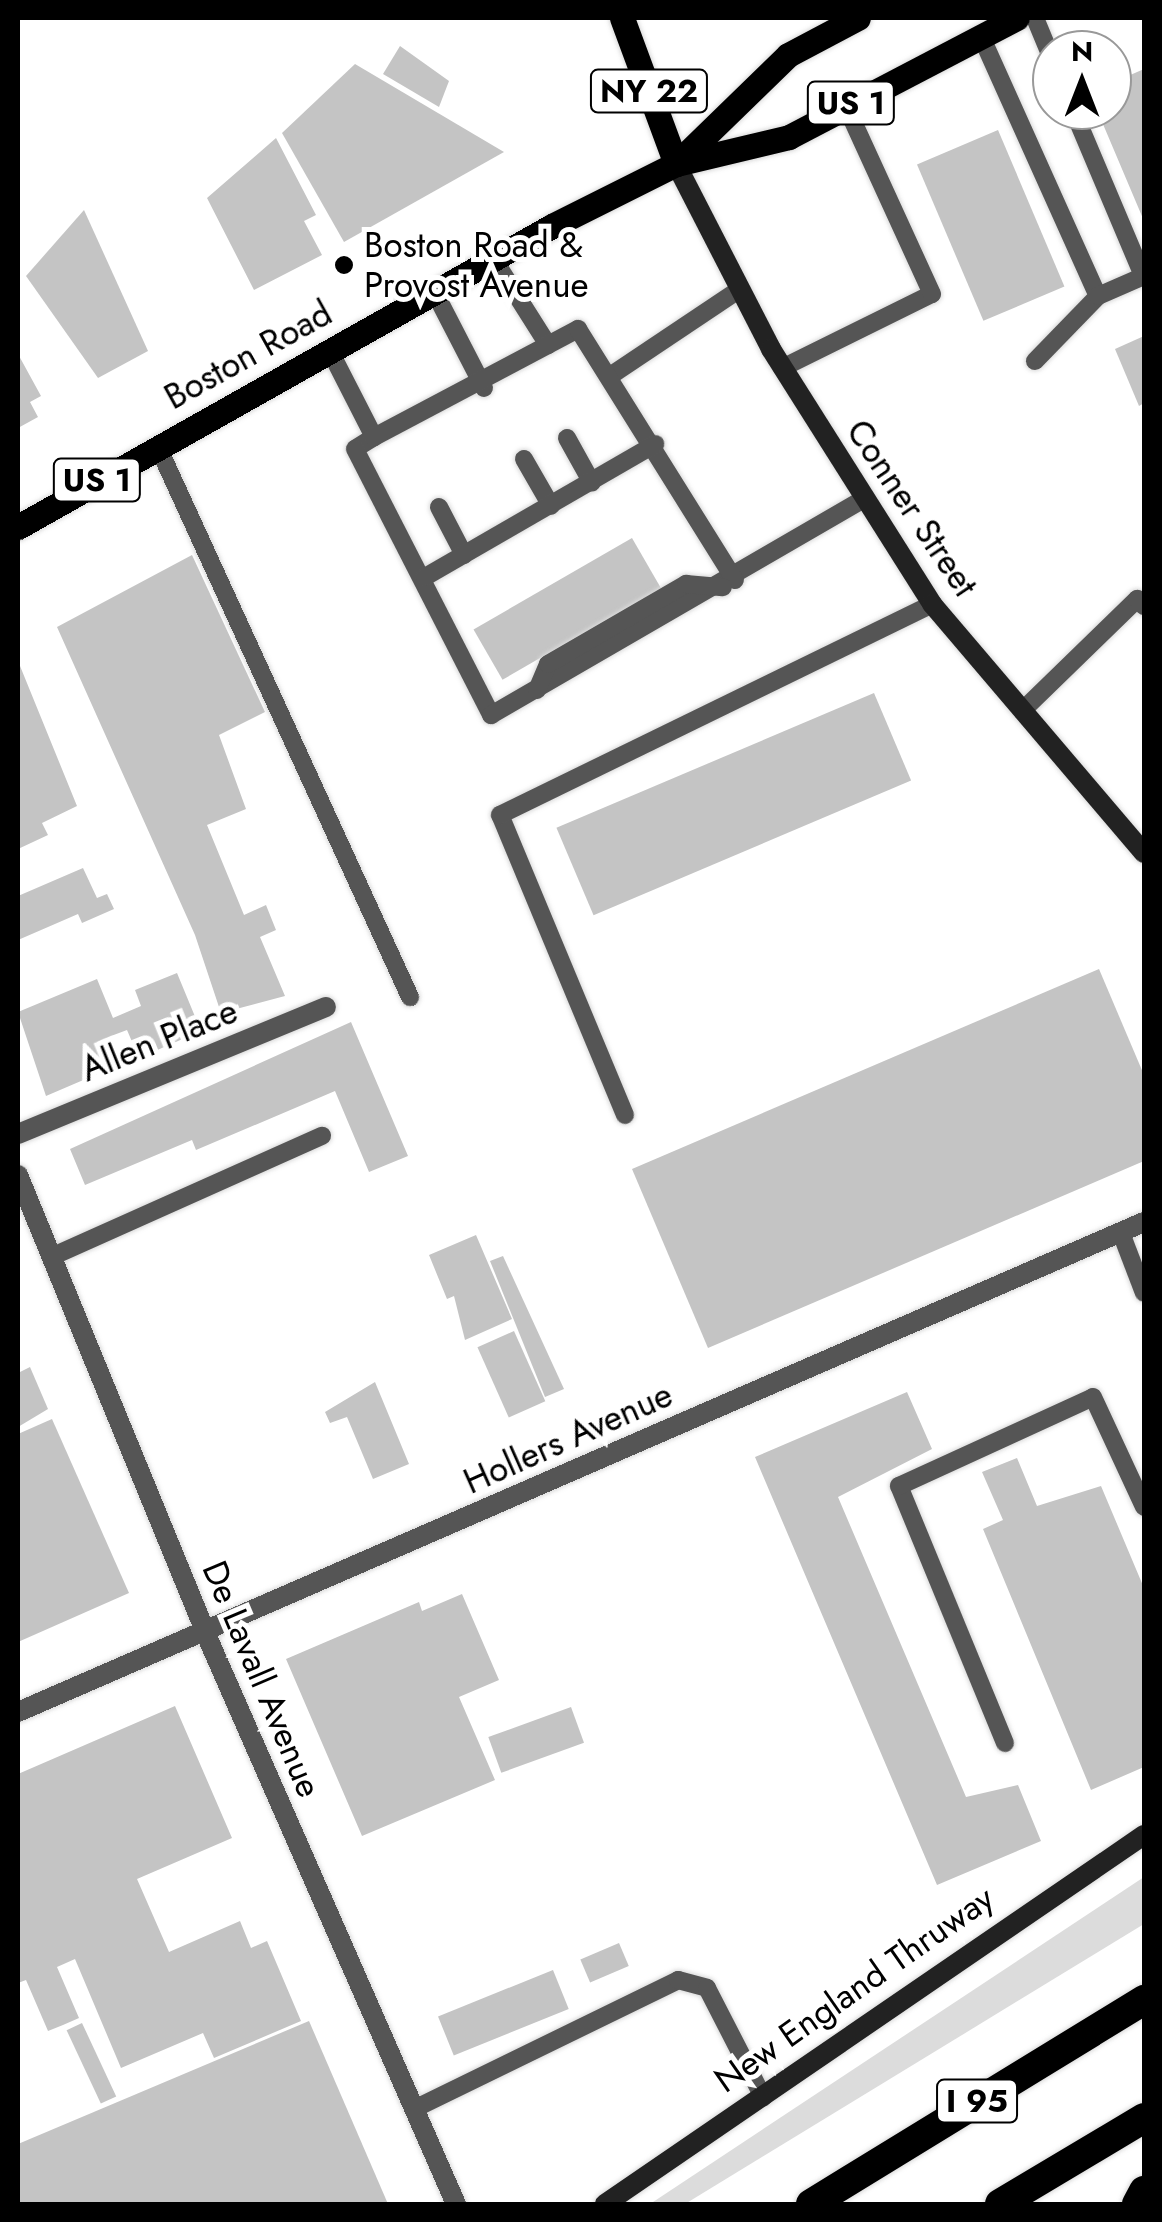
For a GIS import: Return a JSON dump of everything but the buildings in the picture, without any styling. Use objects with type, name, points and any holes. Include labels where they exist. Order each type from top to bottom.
[{"type":"highway","name":"I 95","points":[[811,2204],[1144,2000]]},
{"type":"highway","points":[[1000,2204],[1144,2118]]},
{"type":"highway","points":[[1137,2204],[1144,2191]]},
{"type":"main road","name":"NY 22","points":[[622,18],[676,164]]},
{"type":"main road","name":"Boston Road","points":[[676,164],[788,55],[858,18]]},
{"type":"main road","name":"Boston Road","points":[[18,527],[493,258],[676,164],[789,137],[1017,18]]},
{"type":"main road","name":"Conner Street","points":[[676,164],[782,368],[932,604],[1144,852]]},
{"type":"main road","name":"New England Thruway","points":[[606,2204],[1144,1835]]},
{"type":"street","name":"Allen Place","points":[[18,1134],[326,1007]]},
{"type":"street","name":"De Lavall Avenue","points":[[18,1175],[206,1632],[456,2204]]},
{"type":"street","name":"Hollers Avenue","points":[[18,1712],[1144,1222]]},
{"type":"lane","points":[[981,36],[1098,296]]},
{"type":"lane","points":[[782,368],[932,294],[846,106]]},
{"type":"lane","points":[[1035,362],[1098,296],[1144,276],[1082,130]]},
{"type":"lane","points":[[493,258],[548,345]]},
{"type":"lane","points":[[610,376],[740,289]]},
{"type":"lane","points":[[434,291],[482,385]]},
{"type":"lane","points":[[729,584],[655,444],[578,329],[399,430],[374,436],[355,449],[425,577],[491,715],[729,584],[864,500]]},
{"type":"lane","points":[[330,351],[374,436]]},
{"type":"lane","points":[[567,438],[592,483]]},
{"type":"lane","points":[[425,577],[655,444]]},
{"type":"lane","points":[[159,449],[410,997]]},
{"type":"lane","points":[[524,460],[551,506]]},
{"type":"lane","points":[[439,506],[464,555]]},
{"type":"lane","points":[[1022,711],[1138,599],[1144,606]]},
{"type":"lane","points":[[625,1115],[500,815],[932,604]]},
{"type":"lane","points":[[52,1257],[322,1136]]},
{"type":"lane","points":[[1121,1233],[1144,1293]]},
{"type":"lane","points":[[1005,1743],[899,1486],[1093,1397],[1144,1507]]},
{"type":"lane","points":[[414,2108],[678,1980],[707,1988],[763,2097]]},
{"type":"shaded area","points":[[1144,1877],[1144,1924],[685,2204],[650,2204]]},
{"type":"place","name":"Boston Road & Provost Avenue","points":[[344,265]]}]
